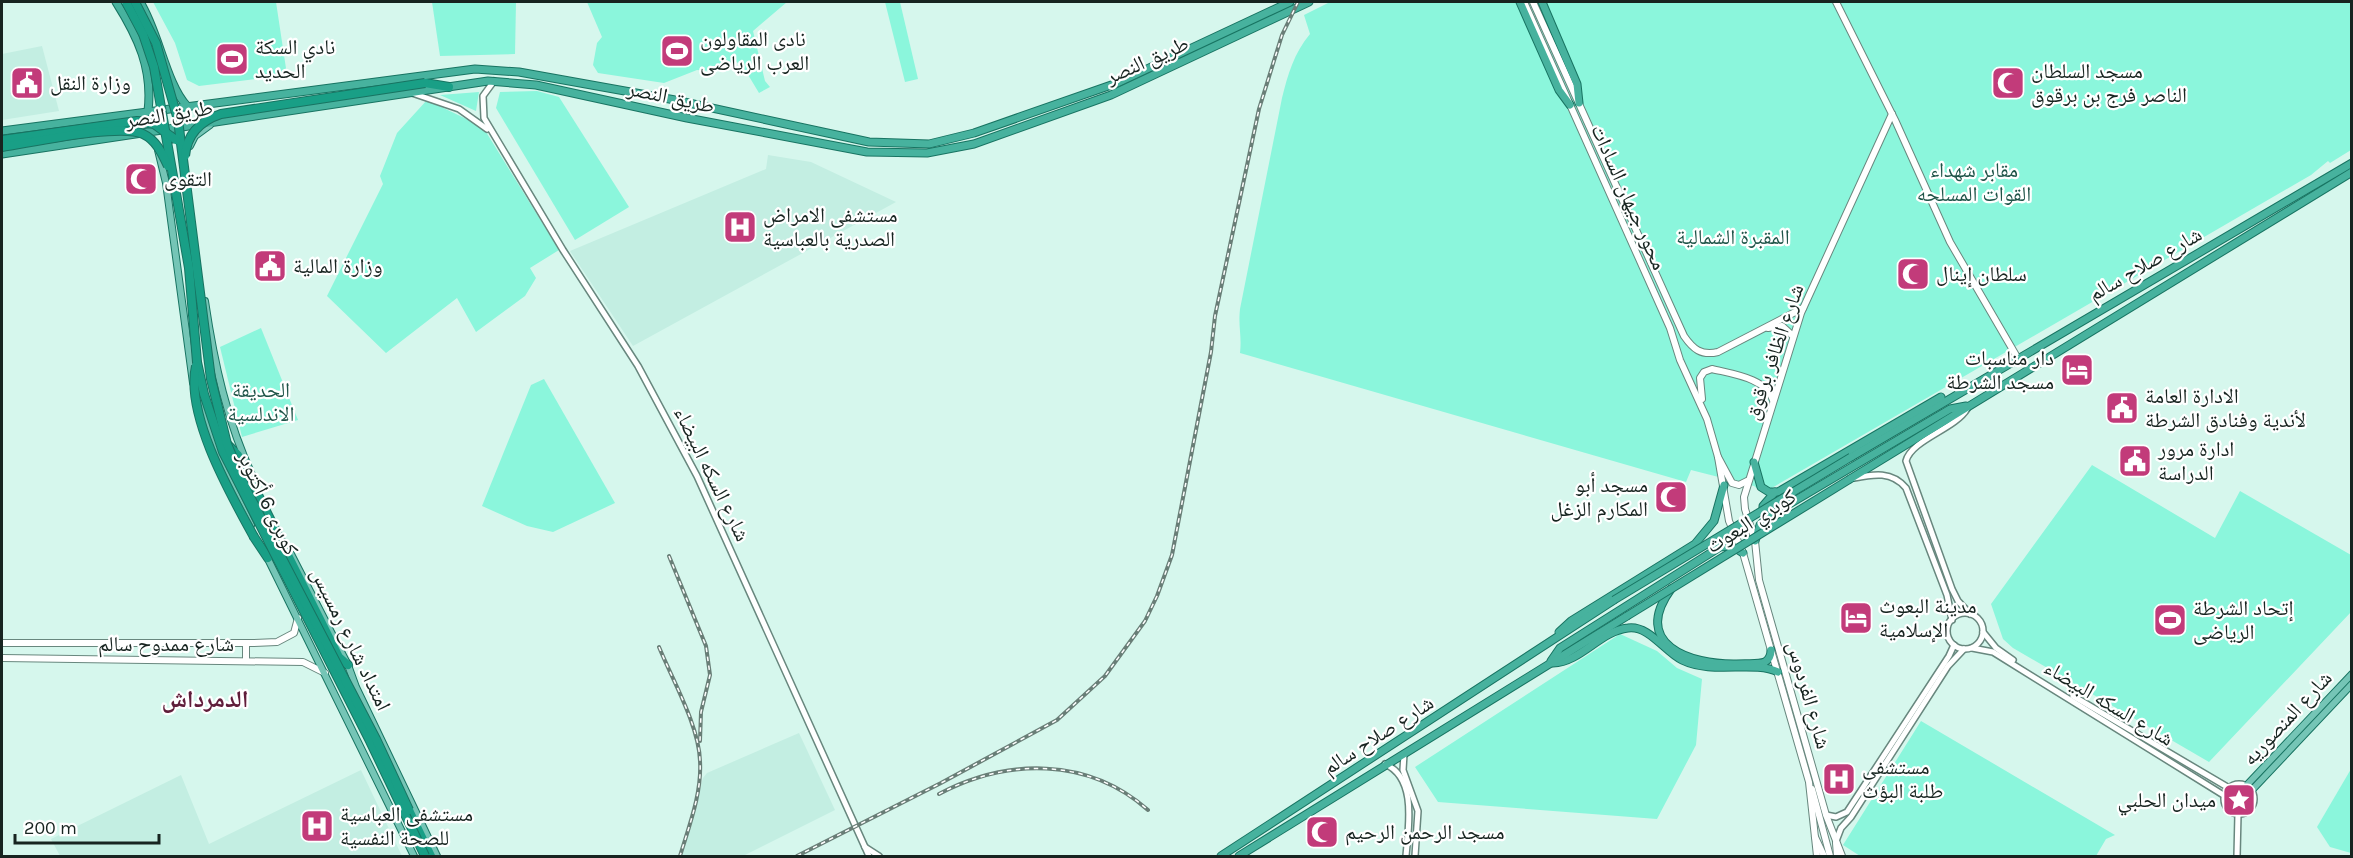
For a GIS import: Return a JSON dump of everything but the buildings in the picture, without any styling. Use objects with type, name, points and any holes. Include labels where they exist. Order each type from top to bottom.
[{"type":"highway","points":[[116,2],[135,34],[146,65],[150,90],[148,111]]},
{"type":"highway","name":"كوبرى 6 أكتوبر","points":[[126,2],[138,21],[152,58],[189,268],[198,362],[213,424],[229,467],[370,741],[425,856]]},
{"type":"highway","name":"كوبرى 6 أكتوبر","points":[[135,2],[156,43],[178,120],[211,378],[227,444],[247,490],[434,856]]},
{"type":"highway","points":[[140,2],[152,21],[178,96],[187,106]]},
{"type":"highway","name":"طريق النصر","points":[[2,131],[457,70],[489,69],[519,72],[675,100],[862,141],[911,145],[944,142],[1117,83],[1290,2]]},
{"type":"highway","name":"طريق النصر","points":[[2,151],[147,134],[494,81],[530,84],[671,115],[873,153],[908,154],[946,150],[1004,134],[1111,95],[1309,2]]},
{"type":"highway","points":[[1522,2],[1559,90],[1570,105]]},
{"type":"highway","points":[[1542,2],[1577,84],[1579,103]]},
{"type":"highway","points":[[146,65],[158,68],[165,60]]},
{"type":"highway","points":[[184,169],[186,149],[191,135],[213,116],[425,83],[449,87]]},
{"type":"highway","points":[[330,106],[324,96],[331,87]]},
{"type":"highway","points":[[278,94],[291,101],[292,106],[287,112]]},
{"type":"highway","points":[[671,115],[678,109],[675,100]]},
{"type":"highway","points":[[702,106],[698,113],[702,121]]},
{"type":"highway","points":[[174,178],[156,144],[138,132],[104,132],[2,151],[2,139],[136,121],[163,128],[181,148]]},
{"type":"highway","points":[[62,123],[56,133],[59,141],[66,145]]},
{"type":"highway","name":"شارع صلاح سالم","points":[[1955,393],[2352,163]]},
{"type":"highway","name":"شارع صلاح سالم","points":[[1968,406],[2352,172]]},
{"type":"highway","points":[[198,362],[195,384],[203,429],[220,471],[254,537],[268,558]]},
{"type":"highway","points":[[1769,516],[1763,512],[1763,506],[1775,492],[1944,395],[1955,393]]},
{"type":"highway","name":"كوبري البعوث","points":[[1552,642],[1614,600],[1955,393]]},
{"type":"highway","points":[[1755,541],[1760,525],[1769,516],[1950,409],[1968,406]]},
{"type":"highway","name":"كوبري البعوث","points":[[1550,663],[1968,406]]},
{"type":"highway","points":[[227,444],[238,456],[339,657],[348,665]]},
{"type":"highway","points":[[1754,462],[1761,487],[1775,492]]},
{"type":"highway","points":[[1552,642],[1572,621],[1695,544],[1708,531],[1719,509],[1724,486]]},
{"type":"highway","points":[[1708,531],[1717,537],[1720,547]]},
{"type":"highway","points":[[1550,663],[1560,648],[1720,547],[1732,546],[1743,553]]},
{"type":"highway","points":[[1671,589],[1658,612],[1658,627],[1663,640],[1684,656],[1711,662],[1762,663],[1768,659],[1772,650]]},
{"type":"highway","points":[[1550,663],[1566,661],[1618,631],[1630,627],[1642,630],[1675,656],[1689,663],[1726,669],[1767,668],[1778,672]]},
{"type":"highway","name":"شارع صلاح سالم","points":[[1221,856],[1552,642]]},
{"type":"highway","name":"شارع صلاح سالم","points":[[1239,856],[1550,663]]},
{"type":"main road","name":"محور جيهان السادات","points":[[1533,2],[1684,336],[1695,349],[1710,353],[1761,329]]},
{"type":"main road","points":[[1836,2],[1892,114],[1950,242],[2017,357]]},
{"type":"main road","name":"محور جيهان السادات","points":[[1570,105],[1670,328],[1680,360],[1702,406]]},
{"type":"main road","name":"شارع الظافر برقوق","points":[[1755,541],[1745,509],[1747,481],[1793,336],[1803,308],[1892,114]]},
{"type":"main road","name":"امتداد شارع رمسيس","points":[[210,125],[190,144],[187,163],[211,346],[235,434],[278,529],[348,665],[434,856]]},
{"type":"main road","name":"امتداد شارع رمسيس","points":[[147,134],[155,141],[166,183],[192,380],[224,470],[414,856]]},
{"type":"main road","points":[[166,183],[189,179]]},
{"type":"main road","points":[[1761,329],[1803,308]]},
{"type":"main road","points":[[1761,329],[1782,326],[1793,336]]},
{"type":"main road","points":[[1747,481],[1739,485],[1732,483],[1726,468],[1718,457],[1702,406],[1700,378],[1704,372],[1712,369],[1761,384],[1768,389],[1773,400]]},
{"type":"main road","name":"شارع الفردوس","points":[[1718,457],[1732,530],[1743,553],[1810,786],[1817,856]]},
{"type":"main road","name":"شارع الفردوس","points":[[1755,541],[1759,580],[1826,815],[1842,856]]},
{"type":"main road","name":"شارع ممدوح سالم","points":[[2,643],[277,642],[294,633],[298,618]]},
{"type":"main road","points":[[246,643],[246,661]]},
{"type":"main road","name":"شارع ممدوح سالم","points":[[2,658],[303,662],[326,675]]},
{"type":"main road","name":"شارع المنصوريه","points":[[2288,746],[2352,674]]},
{"type":"main road","name":"شارع المنصوريه","points":[[2249,788],[2288,746],[2352,684]]},
{"type":"main road","points":[[1810,786],[1817,802],[1830,856]]},
{"type":"main road","points":[[1814,837],[1820,844],[1824,856]]},
{"type":"main road","points":[[1836,843],[1837,856]]},
{"type":"street","name":"شارع السكه البيضاء","points":[[494,81],[485,92],[481,105],[484,118],[669,420],[697,476],[869,856]]},
{"type":"street","name":"شارع السكه البيضاء","points":[[411,92],[459,109],[493,135]]},
{"type":"street","points":[[1850,479],[1874,474],[1894,478],[1904,485],[1911,497],[1949,602],[1952,620],[1947,635],[1954,645],[1964,649],[1972,648],[1980,642],[1983,632],[1980,621],[1958,601],[1952,589],[1906,461],[1910,451],[1958,420],[1968,406]]},
{"type":"street","points":[[1952,620],[1960,614],[1970,614]]},
{"type":"street","name":"شارع السكه البيضاء","points":[[1983,632],[1996,648],[2013,660],[2229,788]]},
{"type":"street","points":[[1826,815],[1836,817],[1847,812],[1954,645]]},
{"type":"street","name":"شارع السكه البيضاء","points":[[1972,648],[1994,652],[2224,796]]},
{"type":"street","points":[[1836,843],[1840,828],[1851,817],[1948,666],[1964,649]]},
{"type":"street","points":[[1405,752],[1402,770],[1418,811],[1415,856]]},
{"type":"street","points":[[1385,764],[1399,776],[1408,802],[1406,856]]},
{"type":"street","points":[[2239,784],[2249,788],[2254,798],[2253,806],[2247,812],[2238,814],[2227,808],[2224,796],[2229,788],[2239,784]]},
{"type":"street","points":[[2237,856],[2238,814]]},
{"type":"street","points":[[864,846],[879,856]]},
{"type":"shaded area","name":"وزارة النقل","points":[[42,46],[59,111],[2,120],[2,54]]},
{"type":"shaded area","name":"مستشفى الامراض الصدرية بالعباسية","points":[[768,155],[811,162],[896,202],[633,346],[570,251],[766,169]]},
{"type":"shaded area","points":[[799,733],[835,810],[743,856],[680,856],[703,778],[707,773]]},
{"type":"shaded area","name":"مستشفى العباسية للصحة النفسية","points":[[361,770],[402,856],[60,856],[51,839],[181,775],[209,844]]},
{"type":"green space","name":"نادي السكة الحديد","points":[[153,2],[276,2],[287,75],[199,86],[187,80],[175,43]]},
{"type":"green space","points":[[432,2],[516,2],[515,54],[440,56]]},
{"type":"green space","name":"نادى المقاولون العرب الرياضى","points":[[587,2],[787,2],[753,31],[765,81],[770,87],[759,93],[744,68],[733,59],[727,72],[697,70],[664,83],[598,73],[593,65],[597,43],[602,37]]},
{"type":"green space","points":[[885,2],[900,2],[918,79],[905,82]]},
{"type":"green space","name":"المقبرة الشمالية","points":[[1330,2],[2351,2],[2351,150],[2330,163],[2328,161],[2311,175],[1763,493],[1754,486],[1691,470],[1686,482],[1240,353],[1240,309],[1284,89],[1296,56],[1310,34],[1304,15]]},
{"type":"green space","points":[[537,91],[559,97],[629,207],[575,240],[496,108],[500,92]]},
{"type":"green space","points":[[479,92],[476,111],[440,95]]},
{"type":"green space","points":[[427,100],[483,127],[559,250],[530,268],[536,278],[525,296],[476,332],[457,298],[386,353],[327,296],[383,184],[380,176],[397,133]]},
{"type":"green space","name":"الحديقة الاندلسية","points":[[261,328],[298,420],[242,437],[220,347]]},
{"type":"green space","points":[[544,379],[615,503],[553,532],[527,526],[482,506],[531,385]]},
{"type":"green space","name":"إتحاد الشرطة الرياضى","points":[[2092,465],[2215,538],[2240,491],[2351,555],[2351,612],[2209,762],[2013,648],[2003,639],[1991,604]]},
{"type":"green space","points":[[1620,634],[1657,651],[1677,668],[1702,679],[1696,745],[1657,819],[1438,802],[1415,767]]},
{"type":"green space","points":[[1921,721],[2115,835],[2106,839],[2096,856],[1860,856],[1843,845]]},
{"type":"green space","points":[[2351,769],[2351,853],[2330,847],[2317,827]]},
{"type":"railway","points":[[797,856],[941,783],[1057,720],[1105,676],[1145,621],[1172,555],[1211,352],[1215,316],[1259,109],[1282,35],[1298,2]]},
{"type":"railway","points":[[669,556],[706,646],[710,675],[701,712],[700,741]]},
{"type":"railway","points":[[659,647],[684,704],[699,747],[700,773],[697,797],[680,856]]},
{"type":"railway","points":[[939,794],[965,782],[992,774],[1019,769],[1046,769],[1073,772],[1100,780],[1125,793],[1148,810]]},
{"type":"place","name":"نادى المقاولون العرب الرياضى","points":[[677,51]]},
{"type":"place","name":"نادي السكة الحديد","points":[[232,59]]},
{"type":"place","name":"وزارة النقل","points":[[27,83]]},
{"type":"place","name":"مسجد السلطان الناصر فرج بن برقوق","points":[[2008,83]]},
{"type":"place","name":"التقوى","points":[[141,179]]},
{"type":"place","name":"مستشفى الامراض الصدرية بالعباسية","points":[[740,227]]},
{"type":"place","name":"وزارة المالية","points":[[270,266]]},
{"type":"place","name":"سلطان إينال","points":[[1913,274]]},
{"type":"place","name":"دار مناسبات مسجد الشرطة","points":[[2077,370]]},
{"type":"place","name":"الادارة العامة لأندية وفنادق الشرطة","points":[[2122,408]]},
{"type":"place","name":"ادارة مرور الدراسة","points":[[2135,461]]},
{"type":"place","name":"مسجد أبو المكارم الزغل","points":[[1671,497]]},
{"type":"place","name":"مدينة البعوث الإسلامية","points":[[1856,618]]},
{"type":"place","name":"إتحاد الشرطة الرياضى","points":[[2170,620]]},
{"type":"place","name":"مستشفى طلبة البؤث","points":[[1839,779]]},
{"type":"place","name":"ميدان الحلبي","points":[[2239,800]]},
{"type":"place","name":"مستشفى العباسية للصحة النفسية","points":[[317,826]]},
{"type":"place","name":"مسجد الرحمن الرحيم","points":[[1322,832]]},
{"type":"district","name":"الدمرداش","points":[[205,699]]},
{"type":"park label","name":"مقابر شهداء القوات المسلحه","points":[[1974,182]]}]
